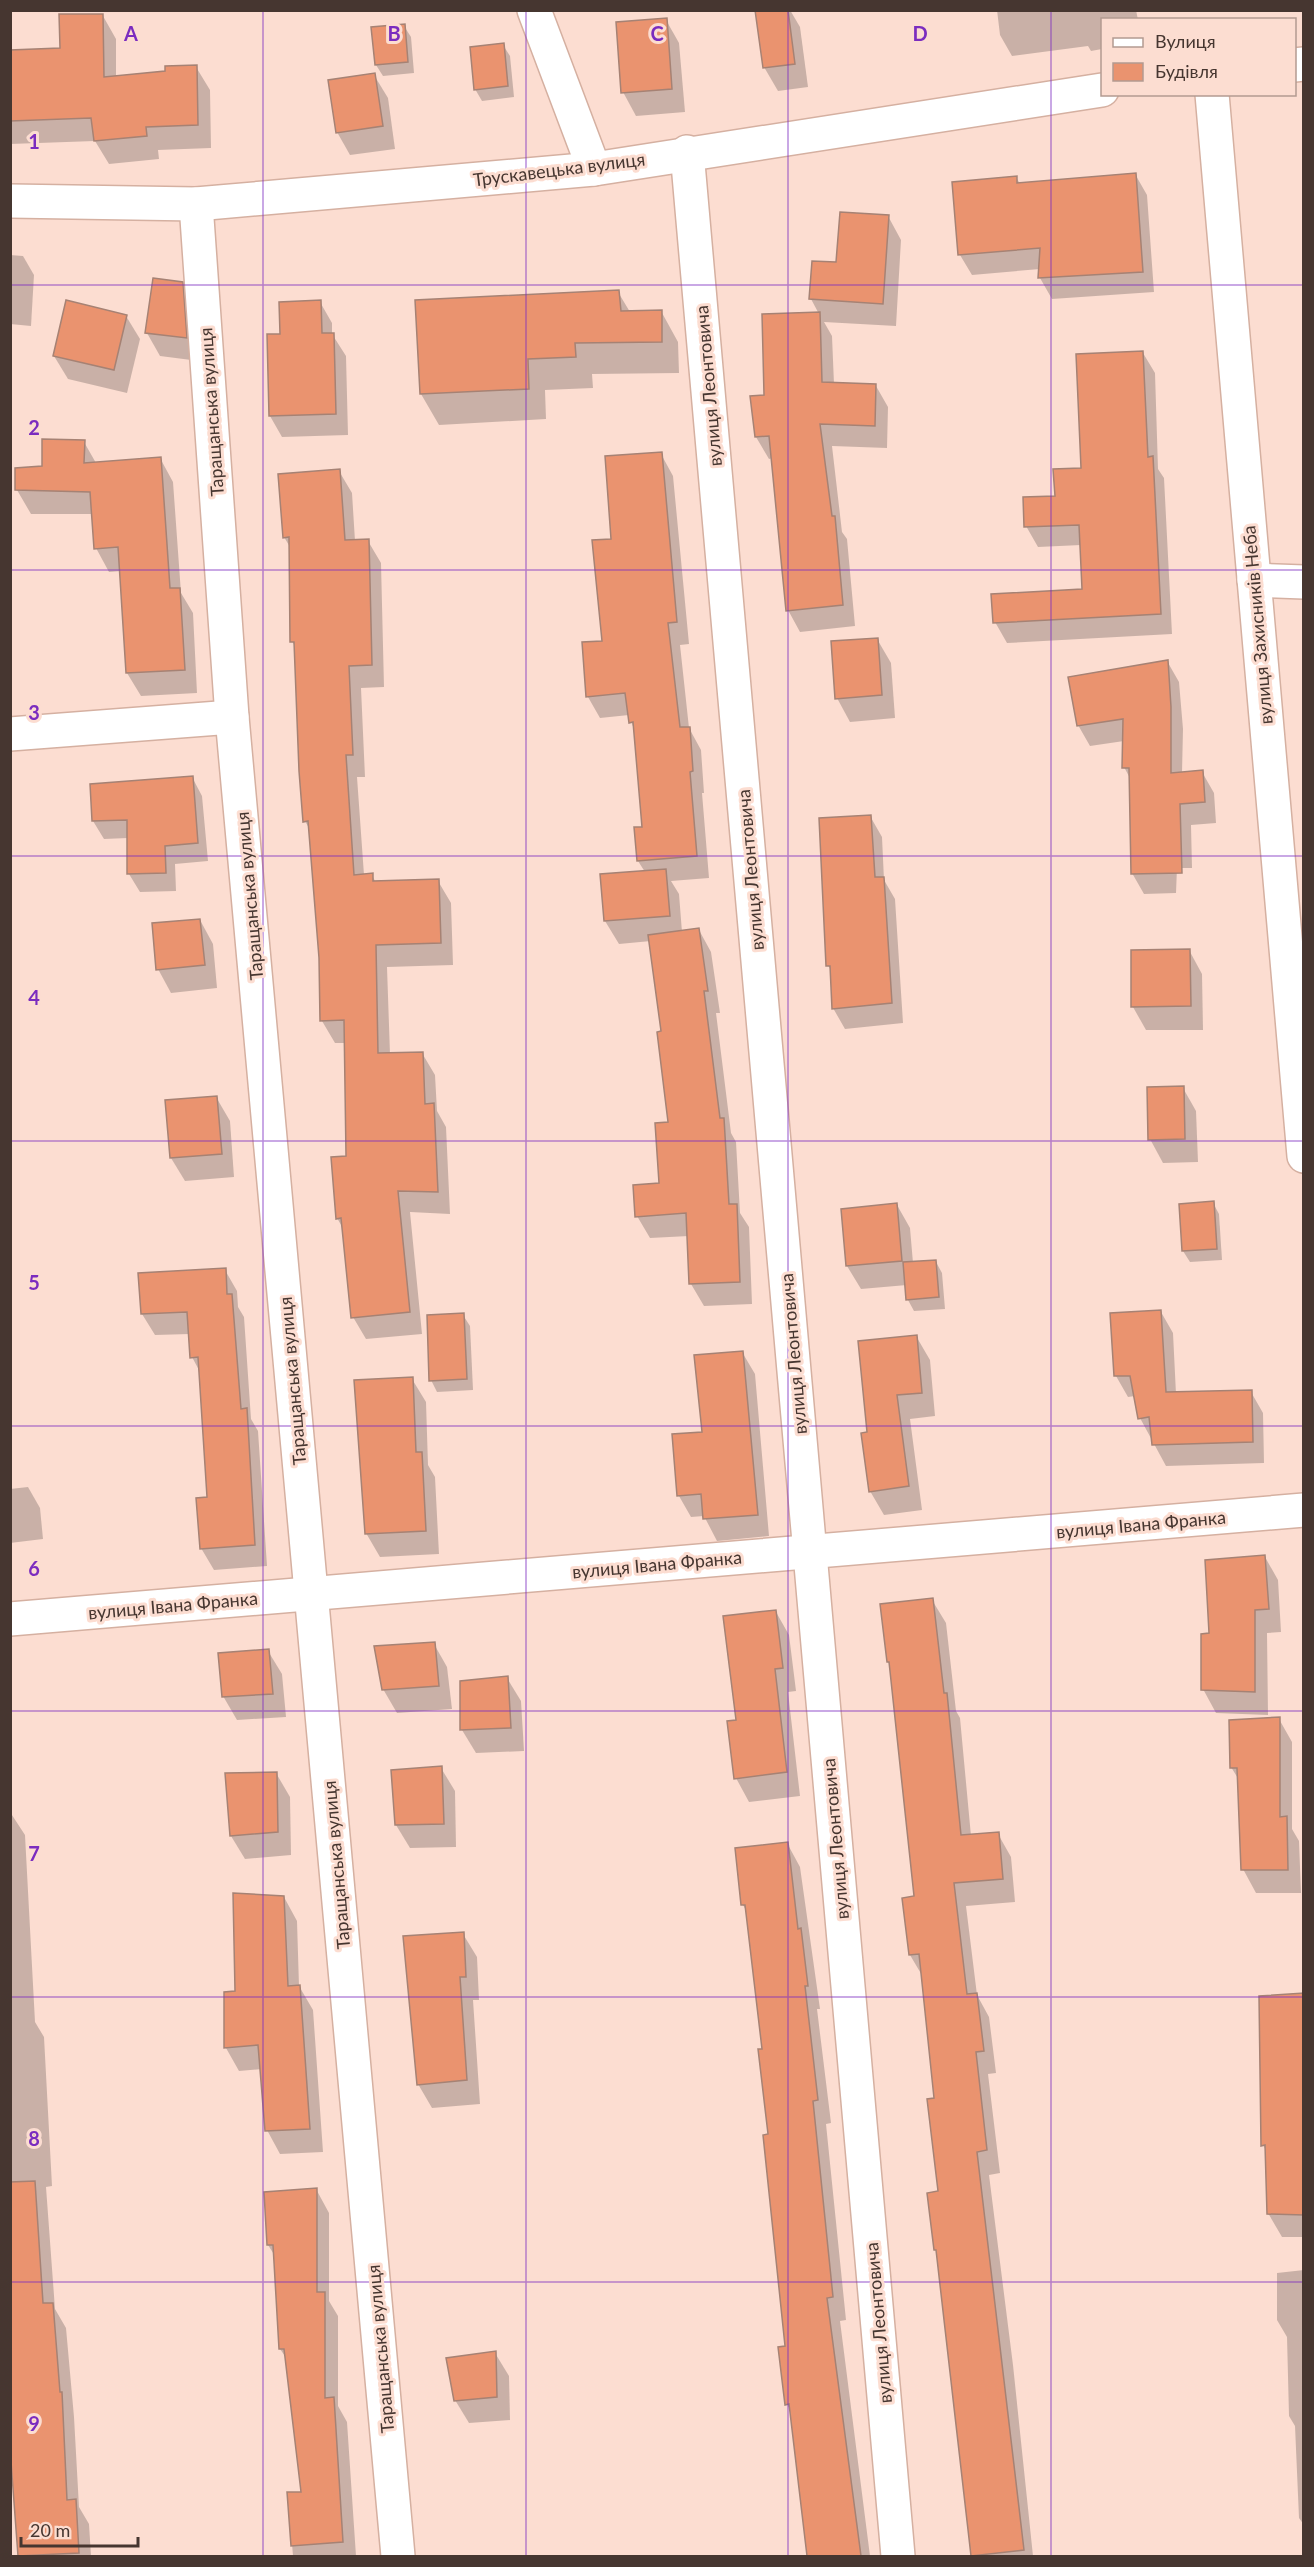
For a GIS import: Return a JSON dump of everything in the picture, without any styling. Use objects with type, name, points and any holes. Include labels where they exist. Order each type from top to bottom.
[{"type":"street","points":[[534,10],[594,169]]},
{"type":"street","name":"Трускавецька вулиця","points":[[10,201],[196,204],[594,169],[687,152],[1101,90]]},
{"type":"street","name":"вулиця Захисників Неба","points":[[1212,96],[1304,1156]]},
{"type":"street","name":"вулиця Леонтовича","points":[[687,152],[898,2556]]},
{"type":"street","name":"Таращанська вулиця","points":[[196,204],[232,717],[398,2556]]},
{"type":"street","points":[[1254,580],[1304,582]]},
{"type":"street","points":[[10,734],[232,717]]},
{"type":"street","name":"вулиця Івана Франка","points":[[10,1618],[1304,1510]]},
{"type":"building","points":[[755,10],[788,10],[795,64],[763,68]]},
{"type":"building","points":[[59,14],[103,14],[104,77],[165,71],[165,66],[197,65],[198,125],[146,127],[147,136],[94,141],[91,118],[10,121],[10,50],[60,48]]},
{"type":"building","points":[[667,18],[672,89],[621,93],[616,22]]},
{"type":"building","points":[[405,24],[408,62],[375,65],[371,27]]},
{"type":"building","points":[[504,43],[508,86],[474,90],[470,47]]},
{"type":"building","points":[[375,73],[383,126],[336,133],[328,80]]},
{"type":"building","points":[[1136,173],[1143,272],[1038,278],[1040,248],[958,255],[952,182],[1017,176],[1017,183]]},
{"type":"building","points":[[840,212],[889,215],[883,304],[809,299],[812,261],[836,262]]},
{"type":"building","points":[[153,278],[183,282],[187,338],[145,333]]},
{"type":"building","points":[[619,290],[621,311],[662,310],[662,342],[575,343],[576,357],[528,359],[529,389],[420,394],[415,300]]},
{"type":"building","points":[[66,300],[127,315],[114,370],[53,356]]},
{"type":"building","points":[[321,300],[322,333],[334,333],[336,414],[269,416],[267,334],[280,334],[279,302]]},
{"type":"building","points":[[820,312],[822,382],[876,384],[875,426],[820,424],[832,516],[835,516],[843,605],[786,611],[769,436],[755,437],[750,396],[764,395],[762,314]]},
{"type":"building","points":[[1143,351],[1148,457],[1153,456],[1161,614],[993,623],[991,594],[1082,589],[1079,525],[1024,527],[1023,497],[1055,496],[1053,469],[1081,468],[1076,354]]},
{"type":"building","points":[[42,439],[85,440],[84,463],[161,457],[170,588],[180,588],[185,670],[126,673],[118,547],[94,549],[90,492],[15,490],[15,468],[42,466]]},
{"type":"building","points":[[662,452],[677,622],[668,623],[680,727],[690,727],[693,771],[690,772],[697,856],[637,861],[634,827],[642,827],[633,722],[629,723],[625,693],[586,697],[582,642],[602,641],[592,540],[611,539],[605,456]]},
{"type":"building","points":[[340,469],[345,540],[369,539],[372,665],[349,666],[353,755],[346,755],[354,875],[373,873],[373,881],[439,879],[441,943],[376,945],[378,1053],[423,1052],[425,1104],[434,1103],[438,1192],[398,1191],[410,1312],[351,1318],[341,1218],[336,1219],[331,1157],[346,1156],[344,1020],[320,1021],[319,958],[308,821],[303,822],[299,771],[294,642],[290,642],[289,537],[283,538],[278,474]]},
{"type":"building","points":[[878,638],[882,695],[835,699],[831,641]]},
{"type":"building","points":[[1168,660],[1171,773],[1203,770],[1205,802],[1180,804],[1182,873],[1131,874],[1129,768],[1122,768],[1123,719],[1077,726],[1068,677]]},
{"type":"building","points":[[193,776],[198,843],[165,846],[166,873],[127,874],[127,820],[92,821],[90,784]]},
{"type":"building","points":[[871,815],[875,877],[884,877],[892,1003],[832,1009],[830,966],[826,966],[819,818]]},
{"type":"building","points":[[666,869],[670,916],[604,921],[600,874]]},
{"type":"building","points":[[200,919],[205,965],[156,970],[152,923]]},
{"type":"building","points":[[699,928],[708,991],[704,991],[720,1118],[724,1118],[729,1204],[737,1204],[740,1282],[689,1284],[686,1213],[635,1217],[633,1185],[659,1183],[655,1123],[668,1122],[657,1032],[661,1031],[648,935]]},
{"type":"building","points":[[1190,949],[1191,1006],[1131,1007],[1131,950]]},
{"type":"building","points":[[1184,1086],[1185,1139],[1148,1140],[1147,1087]]},
{"type":"building","points":[[217,1096],[222,1154],[170,1158],[165,1100]]},
{"type":"building","points":[[1214,1201],[1217,1249],[1182,1251],[1179,1204]]},
{"type":"building","points":[[897,1203],[902,1261],[846,1266],[841,1209]]},
{"type":"building","points":[[936,1260],[939,1297],[906,1300],[903,1262]]},
{"type":"building","points":[[226,1268],[227,1294],[232,1294],[241,1409],[247,1408],[255,1545],[200,1549],[196,1498],[207,1497],[198,1357],[190,1358],[187,1312],[141,1314],[138,1273]]},
{"type":"building","points":[[1161,1310],[1166,1392],[1252,1390],[1253,1442],[1152,1445],[1149,1417],[1138,1419],[1130,1376],[1114,1376],[1110,1313]]},
{"type":"building","points":[[464,1313],[467,1379],[429,1381],[427,1315]]},
{"type":"building","points":[[917,1335],[922,1393],[897,1395],[909,1486],[869,1492],[861,1433],[867,1432],[858,1341]]},
{"type":"building","points":[[743,1351],[758,1515],[703,1519],[701,1494],[677,1496],[672,1434],[702,1432],[694,1355]]},
{"type":"building","points":[[413,1377],[416,1452],[422,1452],[426,1531],[365,1534],[354,1380]]},
{"type":"building","points":[[1265,1555],[1269,1609],[1255,1610],[1255,1692],[1201,1690],[1201,1634],[1209,1633],[1205,1560]]},
{"type":"building","points":[[933,1598],[944,1693],[947,1693],[961,1835],[999,1832],[1003,1879],[954,1883],[967,1994],[977,1993],[984,2051],[976,2052],[987,2150],[977,2152],[1024,2550],[971,2556],[936,2250],[934,2250],[927,2193],[938,2191],[927,2099],[934,2098],[919,1954],[909,1955],[902,1898],[914,1896],[889,1662],[887,1662],[880,1604]]},
{"type":"building","points":[[776,1610],[783,1668],[775,1669],[787,1772],[734,1779],[727,1721],[736,1720],[723,1616]]},
{"type":"building","points":[[435,1642],[439,1686],[382,1690],[374,1646]]},
{"type":"building","points":[[269,1649],[273,1694],[222,1697],[218,1653]]},
{"type":"building","points":[[508,1676],[511,1728],[460,1730],[460,1681]]},
{"type":"building","points":[[1280,1717],[1280,1817],[1287,1816],[1288,1870],[1241,1870],[1237,1768],[1230,1768],[1229,1720]]},
{"type":"building","points":[[442,1766],[444,1824],[395,1825],[391,1770]]},
{"type":"building","points":[[277,1772],[278,1832],[230,1836],[225,1773]]},
{"type":"building","points":[[788,1842],[798,1929],[801,1928],[808,1986],[805,1986],[818,2100],[813,2101],[833,2297],[827,2298],[861,2556],[807,2556],[789,2404],[785,2405],[778,2347],[785,2346],[763,2135],[768,2134],[758,2049],[762,2049],[745,1905],[741,1905],[735,1848]]},
{"type":"building","points":[[233,1893],[284,1896],[288,1986],[300,1985],[310,2129],[265,2131],[258,2045],[224,2048],[224,1992],[235,1991]]},
{"type":"building","points":[[464,1932],[466,1977],[460,1977],[467,2080],[417,2085],[403,1936]]},
{"type":"building","points":[[1304,1993],[1304,2215],[1267,2214],[1265,2145],[1261,2146],[1259,1996]]},
{"type":"building","points":[[35,2181],[43,2303],[53,2303],[60,2392],[62,2392],[67,2500],[76,2499],[79,2553],[18,2556],[10,2448],[10,2182]]},
{"type":"building","points":[[317,2188],[317,2292],[325,2292],[325,2398],[334,2397],[343,2542],[291,2546],[287,2492],[301,2492],[284,2349],[279,2349],[273,2245],[267,2245],[264,2192]]},
{"type":"building","points":[[496,2351],[497,2397],[454,2401],[446,2358]]}]
